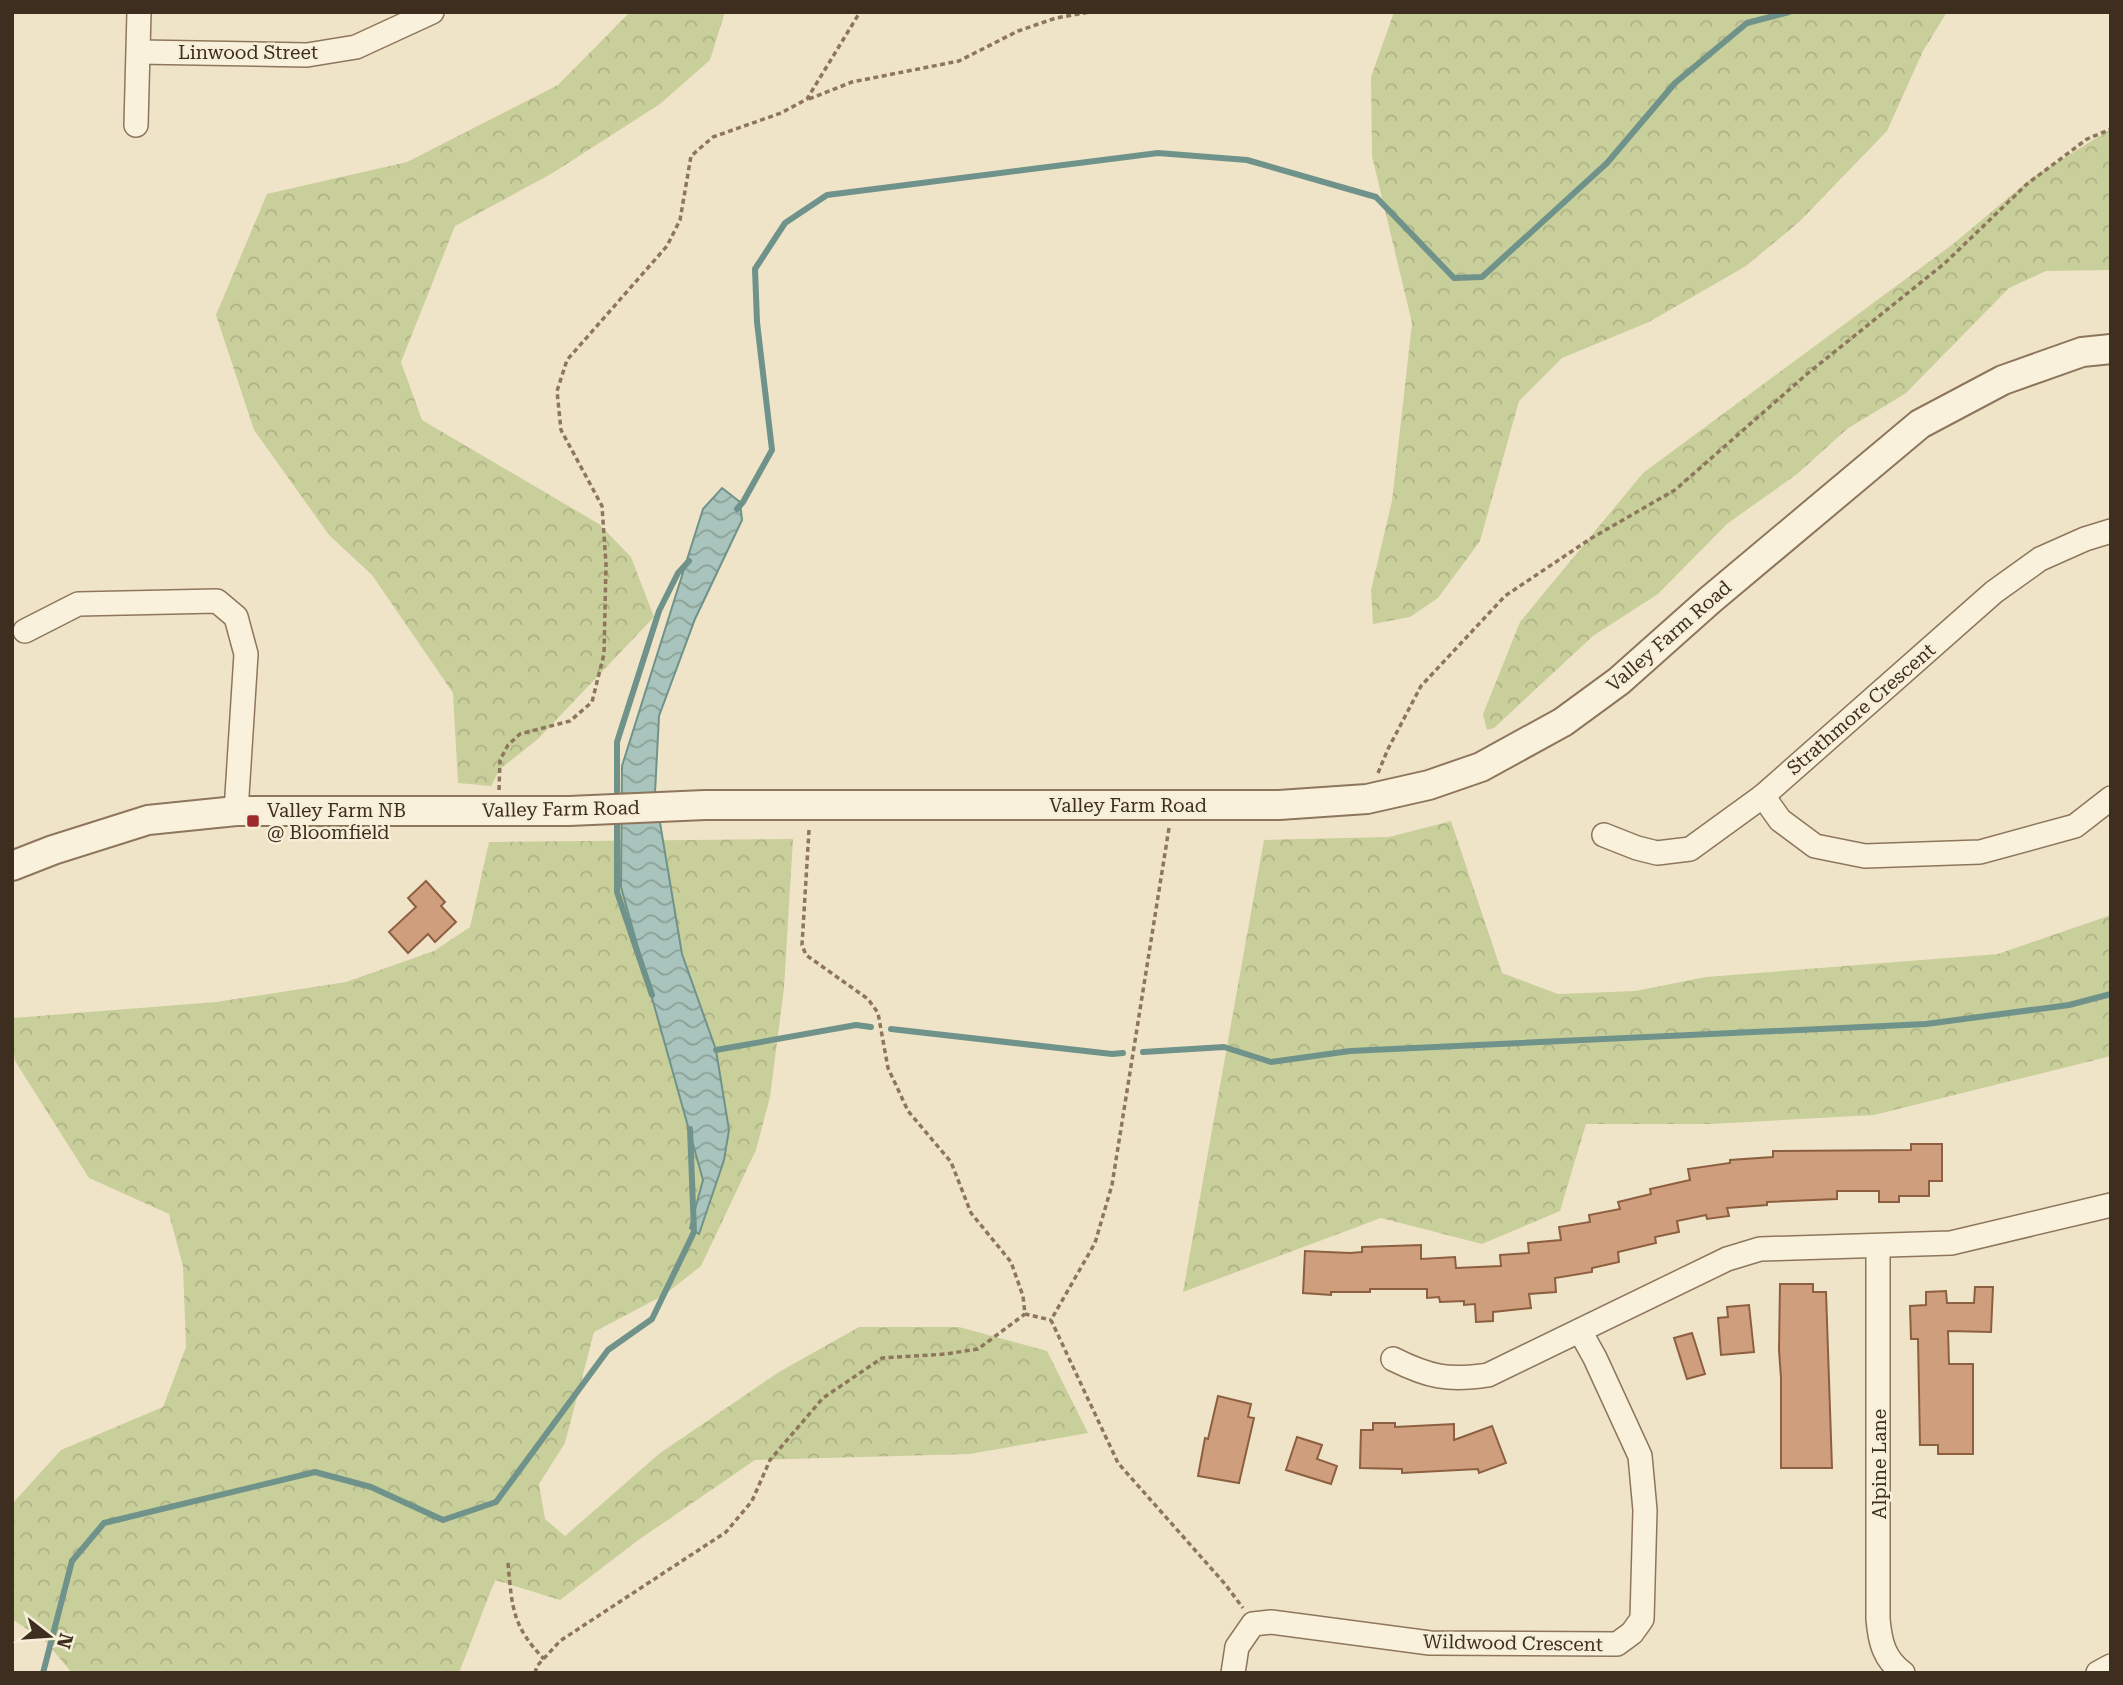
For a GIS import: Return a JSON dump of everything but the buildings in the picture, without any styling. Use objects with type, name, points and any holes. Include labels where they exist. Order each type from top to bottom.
[{"type":"street","points":[[136,125],[139,12]]},
{"type":"street","name":"Linwood Street","points":[[139,52],[307,55],[356,47],[432,12]]},
{"type":"street","name":"Valley Farm Road","points":[[12,866],[148,820],[236,811],[569,811],[705,805],[1279,805],[1367,799],[1429,785],[1481,767],[1563,722],[1619,681],[1920,424],[2003,380],[2082,352],[2111,349]]},
{"type":"street","name":"Strathmore Crescent","points":[[1604,835],[1657,853],[1690,849],[1763,796],[1994,592],[2040,559],[2111,531]]},
{"type":"street","points":[[25,631],[78,604],[217,601],[236,617],[246,654],[236,811]]},
{"type":"street","points":[[1763,796],[1780,820],[1815,846],[1865,856],[1980,852],[2076,826],[2111,798]]},
{"type":"street","points":[[1393,1359],[1418,1372],[1456,1380],[1488,1375],[1727,1259],[1760,1249],[1951,1243],[2111,1205]]},
{"type":"street","name":"Alpine Lane","points":[[1878,1247],[1878,1619],[1881,1642],[1890,1663],[1903,1673]]},
{"type":"street","name":"Wildwood Crescent","points":[[1253,1624],[1271,1622],[1430,1643],[1617,1644],[1632,1633],[1642,1619],[1645,1510],[1640,1456],[1595,1358],[1580,1332]]},
{"type":"street","points":[[1233,1673],[1237,1647],[1253,1624]]},
{"type":"street","points":[[2098,1673],[2111,1667]]},
{"type":"path","points":[[807,99],[860,12]]},
{"type":"path","points":[[498,811],[500,760],[508,746],[520,734],[570,721],[592,702],[604,654],[606,564],[602,506],[561,430],[557,391],[566,360],[667,246],[680,220],[691,156],[713,137],[780,113],[807,99],[852,82],[959,61],[1018,31],[1056,18],[1090,12]]},
{"type":"path","points":[[1367,799],[1388,748],[1421,686],[1505,596],[1590,539],[1675,490],[1807,374],[1945,262],[2027,184],[2087,139],[2111,129]]},
{"type":"path","points":[[1051,1320],[1095,1243],[1112,1185],[1171,805]]},
{"type":"path","points":[[809,830],[802,945],[806,955],[867,999],[878,1013],[888,1068],[908,1111],[951,1162],[971,1213],[1011,1262],[1023,1296],[1025,1314]]},
{"type":"path","points":[[535,1673],[560,1641],[726,1532],[752,1500],[771,1460],[823,1398],[858,1372],[882,1358],[978,1349],[1025,1314],[1051,1320]]},
{"type":"path","points":[[1051,1320],[1118,1463],[1225,1584],[1253,1624]]},
{"type":"path","points":[[508,1563],[512,1611],[530,1644],[544,1659]]},
{"type":"green space","points":[[630,12],[725,12],[710,60],[660,104],[551,174],[455,226],[401,362],[422,420],[599,524],[631,557],[654,617],[538,739],[500,769],[491,786],[458,783],[453,693],[372,575],[329,535],[254,430],[216,315],[267,194],[407,162],[558,85]]},
{"type":"green space","points":[[1394,12],[1947,12],[1923,51],[1887,131],[1799,222],[1746,266],[1649,322],[1562,358],[1519,401],[1480,541],[1438,598],[1410,617],[1373,624],[1371,590],[1392,501],[1412,323],[1372,156],[1371,77]]},
{"type":"green space","points":[[2111,129],[2111,270],[2046,271],[2009,288],[1906,393],[1847,429],[1797,474],[1727,524],[1658,594],[1593,636],[1494,728],[1487,730],[1483,714],[1520,622],[1643,473],[1953,244],[2033,177]]},
{"type":"green space","points":[[1451,821],[1502,973],[1558,994],[1635,991],[1706,977],[1998,954],[2111,915],[2111,1056],[1874,1115],[1712,1124],[1586,1124],[1560,1211],[1482,1244],[1381,1218],[1183,1292],[1264,840],[1389,837]]},
{"type":"green space","points":[[793,839],[784,988],[770,1097],[756,1150],[701,1266],[664,1295],[594,1332],[565,1443],[539,1484],[545,1519],[565,1536],[660,1453],[779,1372],[859,1327],[959,1327],[1047,1351],[1088,1433],[970,1454],[755,1460],[637,1541],[560,1600],[495,1580],[459,1673],[72,1673],[46,1642],[12,1619],[12,1504],[61,1450],[163,1407],[186,1347],[183,1266],[169,1214],[89,1178],[15,1061],[12,1018],[216,1002],[346,982],[434,951],[470,927],[489,842]]},
{"type":"water","points":[[722,488],[740,502],[742,520],[695,619],[659,716],[655,793],[682,954],[716,1050],[729,1130],[724,1160],[699,1234],[690,1228],[703,1180],[621,887],[622,766],[703,509]]},
{"type":"waterway","points":[[737,509],[772,450],[757,322],[755,269],[785,223],[827,195],[1158,153],[1247,160],[1376,197],[1454,278],[1482,277],[1607,163],[1675,83],[1747,23],[1789,12]]},
{"type":"waterway","points":[[617,801],[617,742],[659,611],[678,573],[689,561]]},
{"type":"waterway","points":[[617,815],[617,892],[652,995]]},
{"type":"waterway","points":[[1143,1052],[1224,1047],[1271,1062],[1350,1051],[1926,1024],[2069,1005],[2111,994]]},
{"type":"waterway","points":[[716,1050],[856,1025],[871,1027]]},
{"type":"waterway","points":[[891,1029],[1112,1054],[1123,1053]]},
{"type":"waterway","points":[[43,1673],[72,1561],[104,1523],[315,1472],[371,1487],[443,1520],[496,1502],[608,1350],[652,1319],[694,1232],[690,1129]]},
{"type":"place","name":"Valley Farm NB @ Bloomfield","points":[[253,821]]}]
